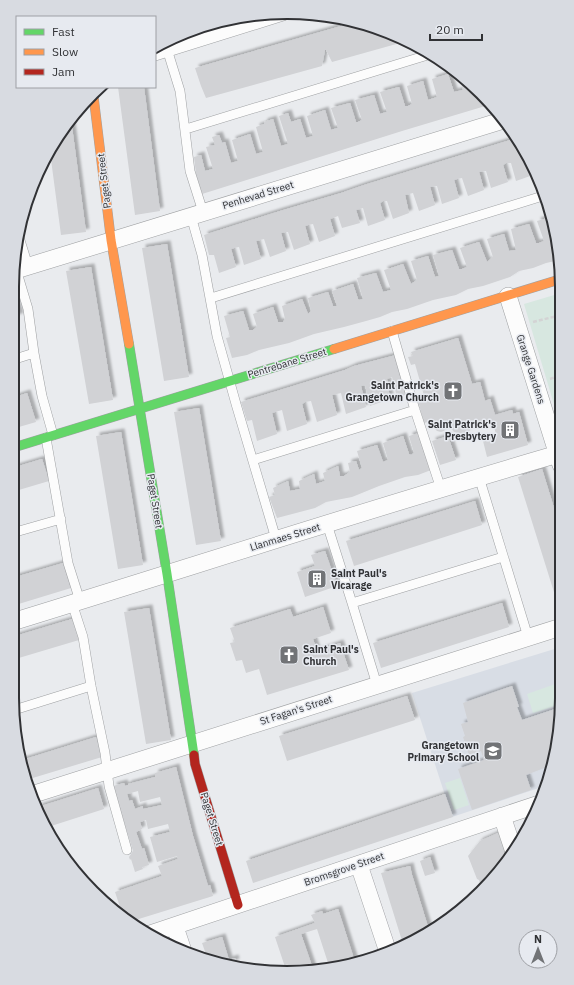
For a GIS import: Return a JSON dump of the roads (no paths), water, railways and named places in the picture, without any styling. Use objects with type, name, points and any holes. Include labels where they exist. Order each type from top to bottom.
[{"type":"street","points":[[173,44],[253,21]]},
{"type":"street","name":"Paget Street","points":[[94,101],[111,240],[167,574],[195,764],[238,905]]},
{"type":"street","name":"Penhevad Street","points":[[20,269],[498,122]]},
{"type":"street","name":"Pentrebane Street","points":[[19,446],[555,281]]},
{"type":"street","name":"Grange Gardens","points":[[508,296],[555,445]]},
{"type":"street","name":"Llanmaes Street","points":[[19,620],[479,477],[555,461]]},
{"type":"street","name":"St Fagan's Street","points":[[36,793],[555,629]]},
{"type":"street","name":"Bromsgrove Street","points":[[157,932],[532,806]]},
{"type":"street","points":[[502,816],[512,844]]},
{"type":"street","points":[[359,864],[386,947]]},
{"type":"street","points":[[175,927],[181,944]]},
{"type":"lane","points":[[171,45],[186,129],[190,171],[202,254],[218,336],[276,539]]},
{"type":"lane","points":[[186,129],[423,56]]},
{"type":"lane","points":[[211,298],[540,198]]},
{"type":"lane","points":[[20,273],[28,309],[34,353],[50,437],[60,519],[105,753],[109,786],[127,850]]},
{"type":"lane","points":[[392,331],[415,410],[441,489]]},
{"type":"lane","points":[[19,358],[34,353]]},
{"type":"lane","points":[[253,460],[415,410]]},
{"type":"lane","points":[[479,477],[528,637]]},
{"type":"lane","points":[[19,532],[60,519]]},
{"type":"lane","points":[[327,524],[377,685]]},
{"type":"lane","points":[[352,604],[503,557]]},
{"type":"lane","points":[[20,708],[91,686]]},
{"type":"place","name":"Saint Patrick's Grangetown Church","points":[[453,391]]},
{"type":"place","name":"Saint Patrick's Presbytery","points":[[510,430]]},
{"type":"place","name":"Saint Paul's Vicarage","points":[[317,579]]},
{"type":"place","name":"Saint Paul's Church","points":[[289,655]]},
{"type":"place","name":"Grangetown Primary School","points":[[493,751]]}]
